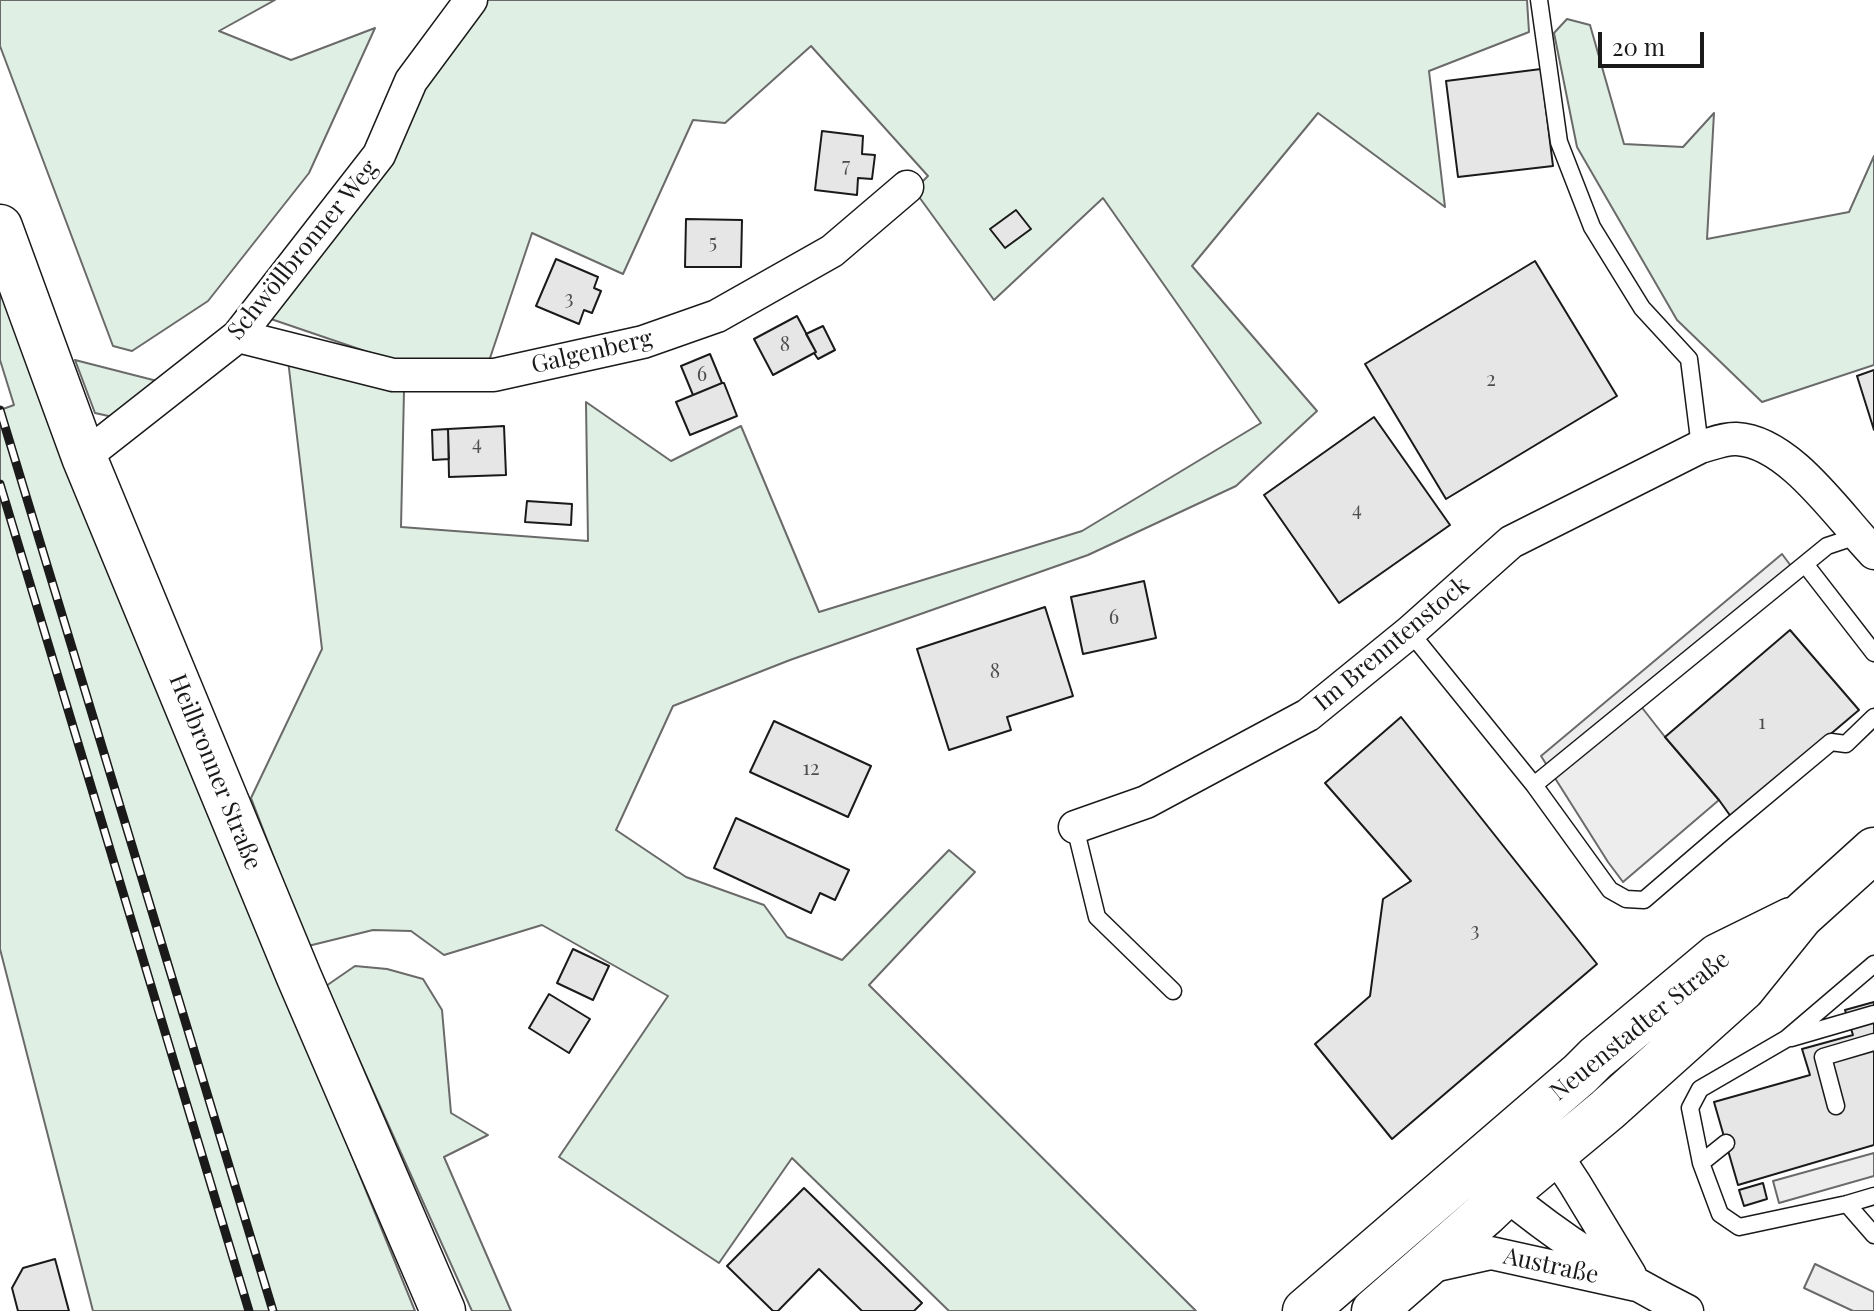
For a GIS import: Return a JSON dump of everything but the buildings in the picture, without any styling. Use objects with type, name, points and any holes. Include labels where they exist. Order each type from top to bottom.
[{"type":"main road","name":"Heilbronner Straße","points":[[0,227],[84,457],[299,977],[443,1311]]},
{"type":"main road","name":"Neuenstadter Straße","points":[[1305,1311],[1493,1178],[1540,1136],[1607,1110],[1743,988],[1801,916],[1874,850]]},
{"type":"main road","name":"Neuenstadter Straße","points":[[1374,1311],[1485,1214],[1493,1178]]},
{"type":"street","name":"Schwöllbronner Weg","points":[[84,457],[238,336],[379,155],[411,81],[471,0]]},
{"type":"street","name":"Galgenberg","points":[[238,336],[393,375],[494,375],[643,342],[717,316],[832,251],[907,187]]},
{"type":"street","name":"Im Brenntenstock","points":[[1075,827],[1146,802],[1308,715],[1410,632],[1511,542],[1700,447],[1733,438],[1751,441],[1772,450],[1805,476],[1866,544]]},
{"type":"street","name":"Austraße","points":[[1540,1136],[1575,1184],[1636,1285]]},
{"type":"street","name":"Austraße","points":[[1493,1178],[1530,1214],[1636,1285],[1687,1311]]},
{"type":"street","name":"Austraße","points":[[1420,1269],[1491,1253],[1636,1285]]},
{"type":"lane","points":[[1539,0],[1559,142],[1592,227],[1642,308],[1689,359],[1700,447]]},
{"type":"lane","points":[[1534,785],[1827,546],[1866,544]]},
{"type":"lane","points":[[1805,564],[1874,653]]},
{"type":"lane","points":[[1410,632],[1534,785],[1610,890],[1626,899],[1644,900],[1831,742],[1846,744],[1874,717]]},
{"type":"lane","points":[[1075,827],[1097,917],[1173,991]]},
{"type":"lane","points":[[1874,964],[1786,1039],[1700,1089],[1690,1108],[1701,1163],[1720,1214],[1739,1227],[1874,1196]]},
{"type":"lane","points":[[1786,1039],[1874,1014]]},
{"type":"lane","points":[[1836,1106],[1823,1057],[1874,1042]]},
{"type":"lane","points":[[1701,1163],[1726,1143]]},
{"type":"lane","points":[[1847,1204],[1874,1235]]},
{"type":"green space","points":[[0,0],[275,0],[219,31],[291,60],[375,28],[309,173],[208,301],[132,351],[113,346],[0,46]]},
{"type":"green space","points":[[484,0],[1527,0],[1529,32],[1429,71],[1445,207],[1318,113],[1192,266],[1317,411],[1236,486],[1088,555],[790,660],[673,706],[616,830],[686,877],[764,905],[787,937],[842,960],[949,850],[975,872],[869,985],[1196,1311],[949,1311],[792,1158],[719,1263],[559,1157],[668,996],[542,925],[444,955],[411,931],[373,930],[308,946],[251,798],[322,649],[288,360],[404,391],[401,527],[588,541],[586,402],[671,461],[741,426],[819,612],[1082,531],[1261,423],[1103,198],[994,300],[914,190],[928,176],[811,46],[725,123],[693,120],[623,274],[532,233],[488,364],[403,364],[268,318],[419,91]]},
{"type":"green space","points":[[1567,19],[1590,25],[1624,144],[1683,147],[1714,113],[1707,239],[1849,212],[1874,156],[1874,365],[1762,402],[1677,320],[1577,147],[1554,33]]},
{"type":"green space","points":[[0,272],[215,820],[415,1311],[93,1311],[0,949],[0,410],[14,405],[0,360]]},
{"type":"green space","points":[[75,360],[161,382],[113,417],[95,413]]},
{"type":"green space","points":[[355,966],[387,969],[423,979],[442,1010],[451,1113],[488,1135],[444,1157],[511,1311],[472,1311],[326,986]]},
{"type":"shaded area","points":[[1782,554],[1794,570],[1636,700],[1719,800],[1623,882],[1541,756]]},
{"type":"shaded area","points":[[1874,1153],[1874,1176],[1779,1203],[1773,1181]]},
{"type":"shaded area","points":[[1815,1264],[1874,1292],[1874,1311],[1853,1311],[1804,1288]]},
{"type":"railway","points":[[0,410],[273,1311]]},
{"type":"railway","points":[[0,484],[249,1311]]}]
